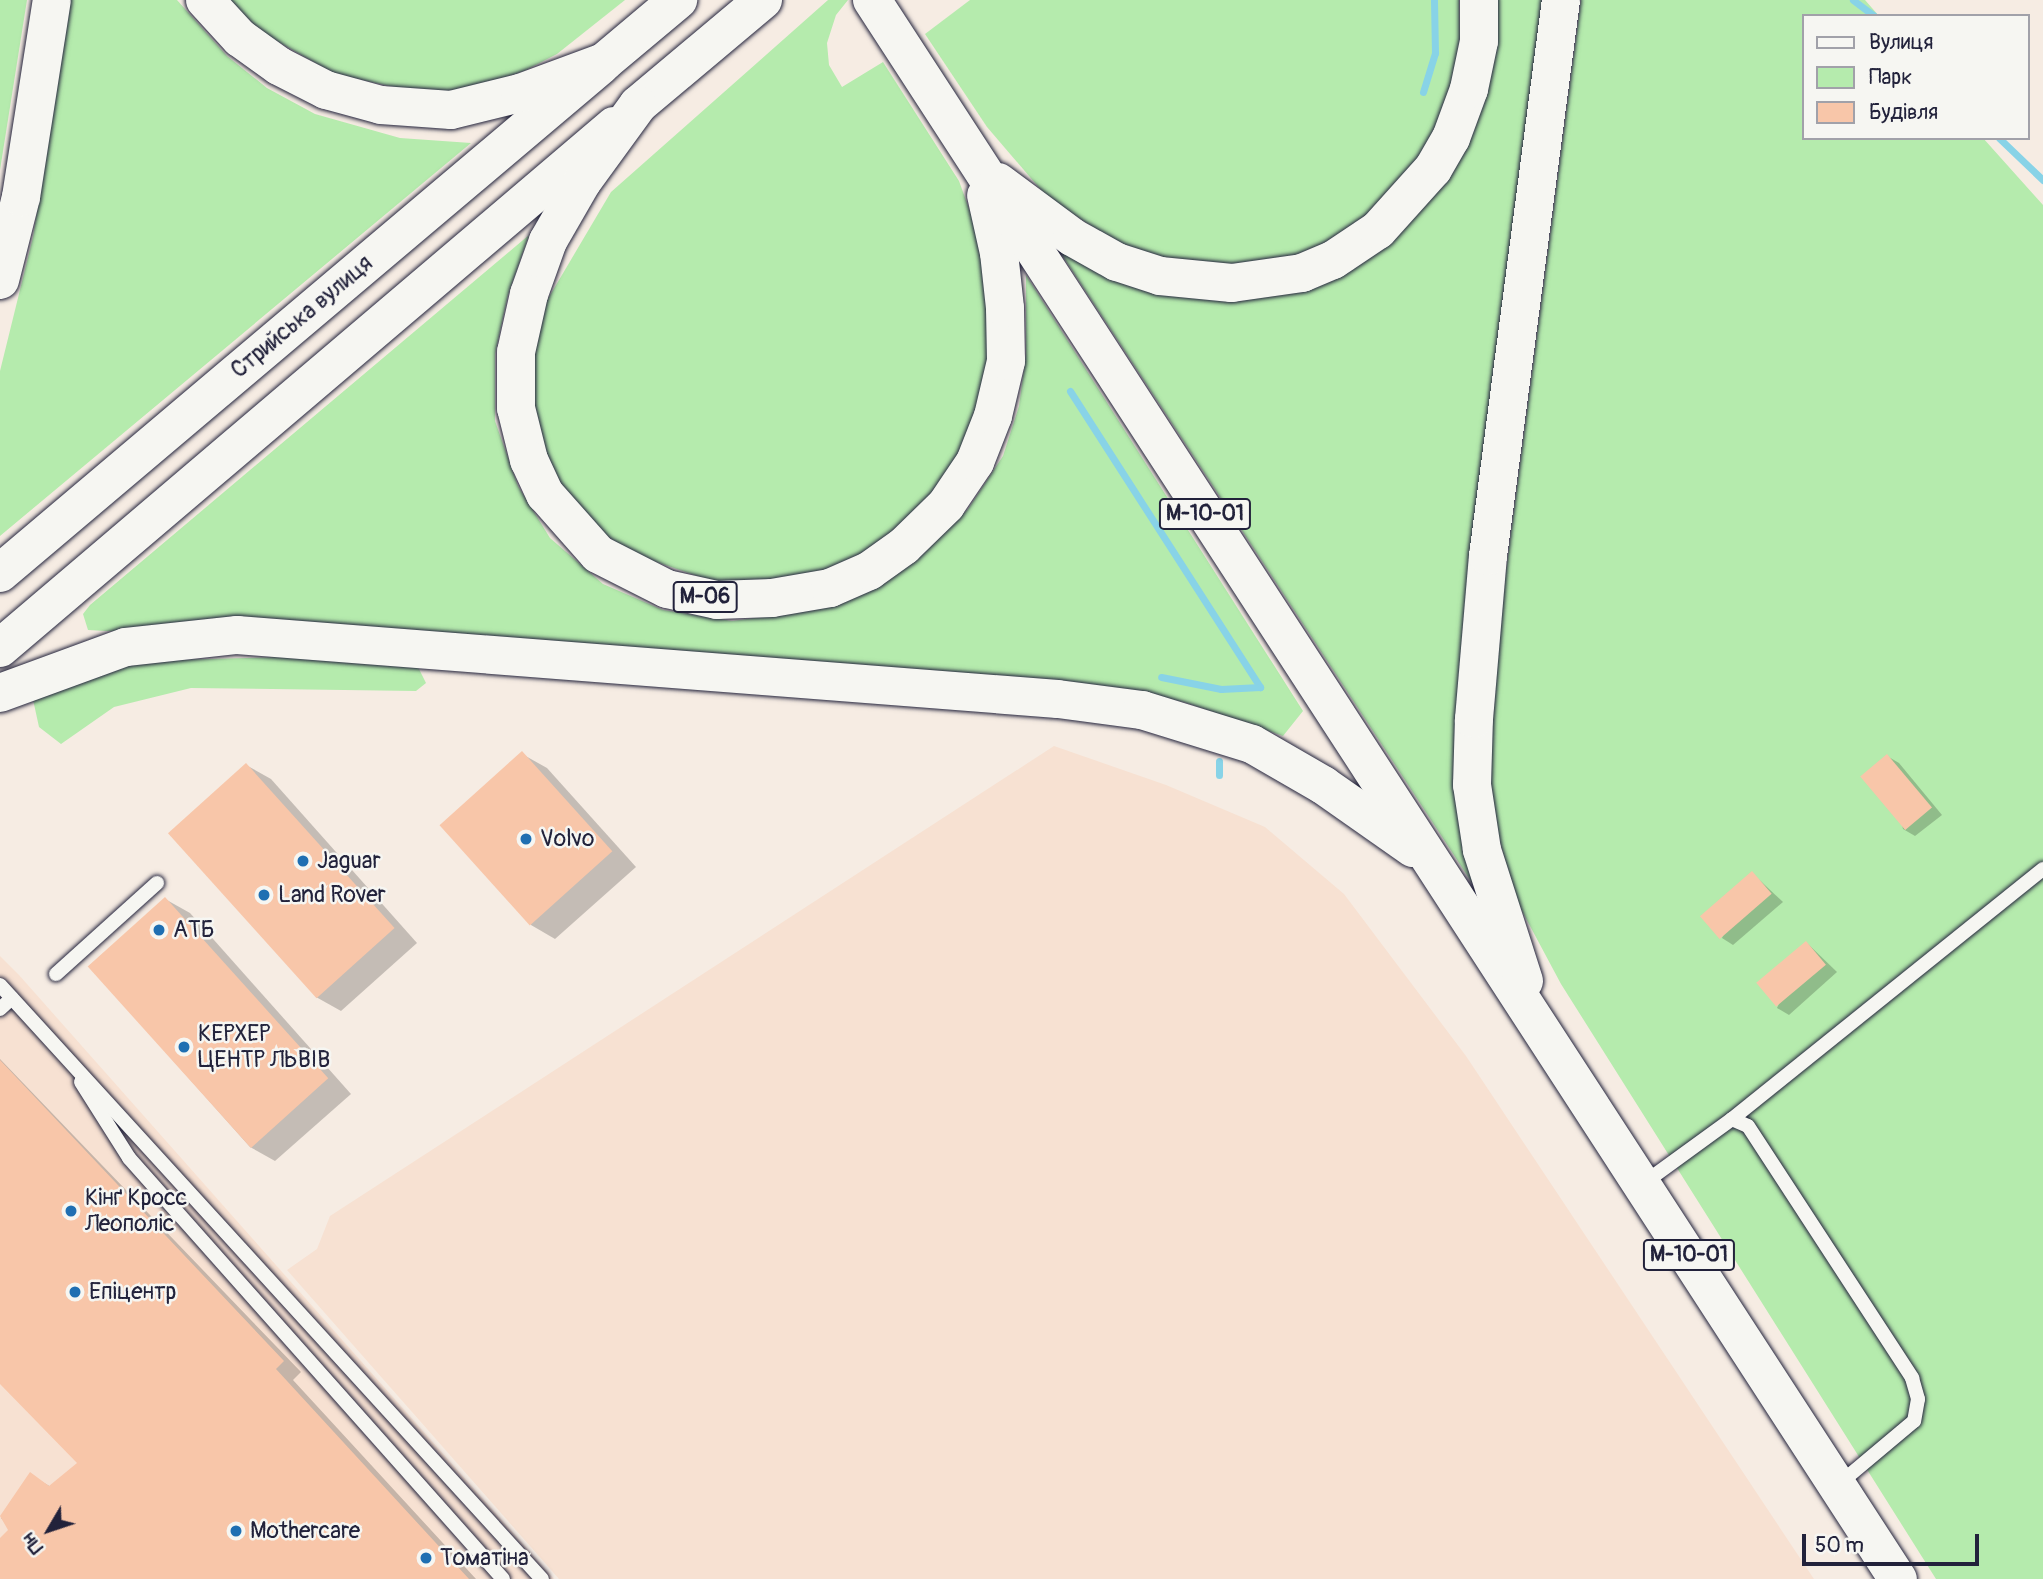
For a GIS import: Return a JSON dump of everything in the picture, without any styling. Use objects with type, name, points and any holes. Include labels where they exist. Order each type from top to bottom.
[{"type":"main road","points":[[0,280],[20,197],[52,0]]},
{"type":"main road","points":[[205,0],[240,38],[279,66],[326,90],[381,105],[451,110],[520,93],[604,62]]},
{"type":"main road","name":"Стрийська вулиця","points":[[0,573],[678,0]]},
{"type":"main road","name":"М-06","points":[[763,0],[638,105],[582,182],[548,241],[516,352],[516,408],[529,460],[545,494],[598,554],[667,589],[717,600],[772,598],[830,588],[869,571],[904,547],[946,505],[975,462],[993,416],[1006,361],[999,253],[980,169],[872,0]]},
{"type":"main road","points":[[980,169],[1072,237],[1118,262],[1160,276],[1231,283],[1302,273],[1333,260],[1378,230],[1433,169],[1451,138],[1469,89],[1479,41],[1479,0]]},
{"type":"main road","points":[[1538,1027],[1482,850],[1472,785],[1488,556],[1561,0]]},
{"type":"main road","points":[[0,648],[638,105]]},
{"type":"main road","name":"М-10-01","points":[[980,169],[1839,1484],[1898,1579]]},
{"type":"main road","points":[[0,693],[126,647],[237,635],[1058,699],[1142,710],[1252,744],[1323,785],[1430,860]]},
{"type":"lane","points":[[1642,1184],[1732,1119],[2043,869]]},
{"type":"lane","points":[[56,974],[157,883]]},
{"type":"lane","points":[[0,985],[542,1579]]},
{"type":"lane","points":[[0,1009],[12,998]]},
{"type":"lane","points":[[60,1050],[129,1158],[503,1579]]},
{"type":"lane","points":[[1732,1119],[1748,1126],[1912,1378],[1918,1399],[1914,1421],[1839,1484]]},
{"type":"shaded area","points":[[1054,746],[1166,785],[1265,827],[1344,894],[1466,1056],[1814,1579],[559,1579],[287,1270],[317,1249],[330,1216]]},
{"type":"shaded area","name":"Кінґ Кросс Леополіс","points":[[0,956],[19,975],[554,1579],[0,1579]]},
{"type":"green space","points":[[0,0],[27,0],[0,170]]},
{"type":"green space","points":[[70,0],[177,0],[227,56],[267,88],[315,114],[400,138],[471,143],[0,536],[0,371],[33,237]]},
{"type":"green space","points":[[230,0],[625,0],[557,54],[524,71],[469,90],[426,94],[335,74],[261,32]]},
{"type":"green space","points":[[828,0],[848,0],[836,15],[827,43],[829,65],[842,87],[883,62],[959,181],[980,239],[992,354],[982,405],[947,480],[871,551],[823,573],[772,584],[718,583],[630,553],[597,528],[564,493],[544,447],[533,402],[533,351],[546,302],[611,192]]},
{"type":"green space","points":[[970,0],[1459,0],[1460,37],[1453,80],[1437,128],[1395,194],[1308,257],[1237,273],[1131,252],[1047,197],[987,127],[925,34]]},
{"type":"green space","points":[[1487,0],[1552,0],[1478,892],[1047,232],[1194,298],[1415,210]]},
{"type":"green space","points":[[1581,0],[1865,0],[1877,14],[1801,14],[1801,140],[1985,140],[2043,205],[2043,1579],[1936,1579],[1561,984],[1515,898],[1487,793],[1487,716]]},
{"type":"green space","points":[[529,235],[508,295],[495,354],[495,421],[518,486],[550,538],[603,584],[663,610],[732,621],[798,612],[917,560],[968,509],[1003,456],[1019,406],[1026,354],[1026,275],[1303,711],[1283,736],[1184,702],[1095,685],[88,630],[83,614],[90,605]]},
{"type":"green space","points":[[317,656],[414,659],[426,683],[416,691],[191,688],[114,707],[61,744],[39,727],[32,695],[135,661]]},
{"type":"building","name":"Volvo","points":[[522,751],[612,851],[530,926],[440,825]]},
{"type":"building","points":[[1887,754],[1932,808],[1905,830],[1860,776]]},
{"type":"building","points":[[246,763],[395,928],[317,998],[168,833]]},
{"type":"building","points":[[1752,871],[1772,894],[1720,939],[1700,916]]},
{"type":"building","points":[[165,897],[328,1078],[251,1148],[88,967]]},
{"type":"building","points":[[1806,941],[1826,965],[1776,1007],[1756,983]]},
{"type":"building","name":"Кінґ Кросс Леополіс","points":[[0,1060],[284,1361],[276,1369],[469,1579],[0,1579],[0,1538],[8,1530],[0,1516],[30,1472],[49,1486],[77,1463],[0,1384]]},
{"type":"waterway","points":[[1423,92],[1435,53],[1434,0]]},
{"type":"waterway","points":[[1853,0],[1871,14]]},
{"type":"waterway","points":[[2001,140],[2043,180]]},
{"type":"waterway","points":[[1070,391],[1260,687],[1221,689],[1161,677]]},
{"type":"waterway","points":[[1219,761],[1219,775]]},
{"type":"place","name":"Volvo","points":[[526,839]]},
{"type":"place","name":"Jaguar","points":[[303,861]]},
{"type":"place","name":"Land Rover","points":[[264,895]]},
{"type":"place","name":"АТБ","points":[[159,930]]},
{"type":"place","name":"КЕРХЕР ЦЕНТР ЛЬВІВ","points":[[184,1047]]},
{"type":"place","name":"Кінґ Кросс Леополіс","points":[[71,1211]]},
{"type":"place","name":"Епіцентр","points":[[75,1292]]},
{"type":"place","name":"Mothercare","points":[[236,1531]]},
{"type":"place","name":"Томатіна","points":[[426,1558]]}]
